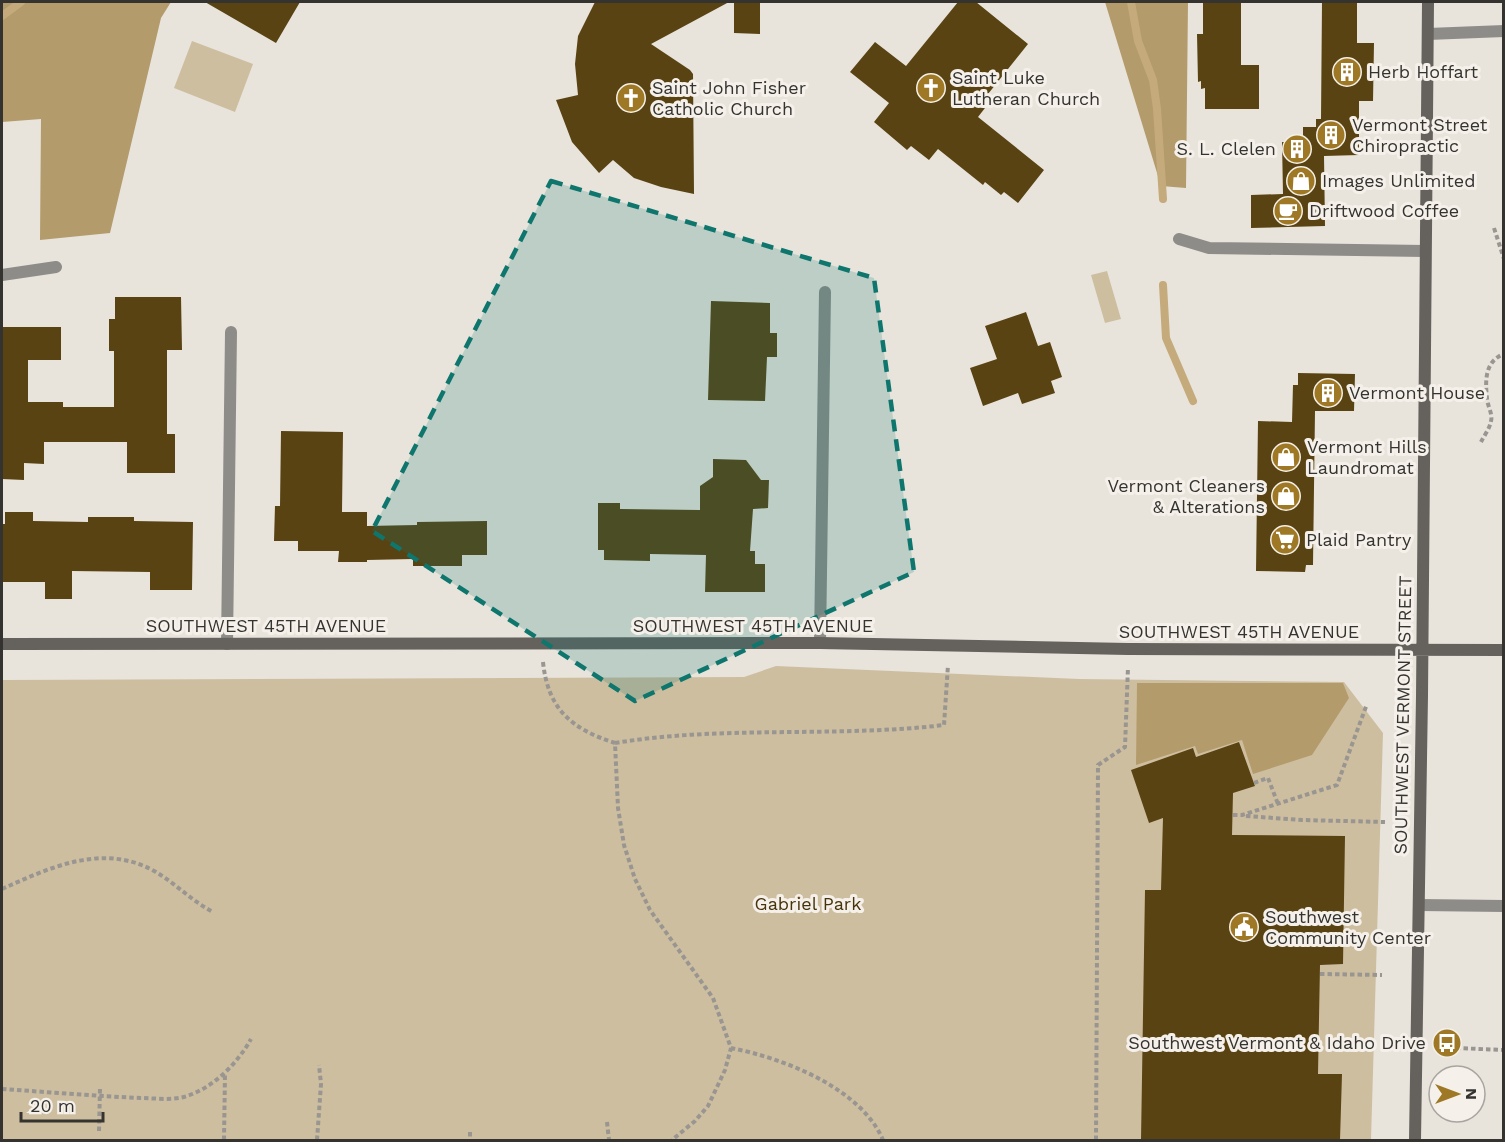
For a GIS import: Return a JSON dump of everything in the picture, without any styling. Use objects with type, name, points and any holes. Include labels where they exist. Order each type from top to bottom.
[{"type":"street","name":"SOUTHWEST VERMONT STREET","points":[[1415,1140],[1423,650],[1428,2]]},
{"type":"street","points":[[1428,34],[1503,31]]},
{"type":"street","points":[[1179,239],[1209,248],[1425,251]]},
{"type":"street","points":[[2,275],[56,267]]},
{"type":"street","points":[[820,643],[825,292]]},
{"type":"street","points":[[227,644],[231,332]]},
{"type":"street","name":"SOUTHWEST 45TH AVENUE","points":[[2,644],[820,643],[1128,650],[1503,650]]},
{"type":"street","points":[[1419,905],[1503,906]]},
{"type":"path","points":[[1494,228],[1503,259]]},
{"type":"path","points":[[1481,442],[1492,421],[1487,398],[1487,375],[1490,364],[1503,354]]},
{"type":"path","points":[[542,644],[545,677],[554,701],[568,718],[590,735],[615,743],[658,737],[734,733],[897,731],[944,725],[949,646]]},
{"type":"path","points":[[1096,1140],[1098,765],[1125,747],[1128,650]]},
{"type":"path","points":[[1242,816],[1337,785],[1367,704]]},
{"type":"path","points":[[615,743],[618,808],[624,845],[635,879],[650,910],[713,998],[731,1048],[725,1070],[708,1106],[695,1121],[672,1140]]},
{"type":"path","points":[[1254,783],[1268,778],[1278,804]]},
{"type":"path","points":[[1233,816],[1385,822]]},
{"type":"path","points":[[2,889],[33,875],[83,860],[104,857],[133,861],[157,873],[213,912]]},
{"type":"path","points":[[1320,974],[1382,975]]},
{"type":"path","points":[[2,1089],[173,1099],[186,1096],[208,1085],[225,1073],[242,1056],[251,1039]]},
{"type":"path","points":[[731,1048],[788,1064],[831,1086],[846,1096],[862,1112],[883,1140]]},
{"type":"path","points":[[1456,1048],[1503,1050]]},
{"type":"path","points":[[317,1140],[321,1084],[319,1065]]},
{"type":"path","points":[[224,1140],[225,1073]]},
{"type":"path","points":[[99,1131],[100,1088]]},
{"type":"path","points":[[607,1122],[609,1140]]},
{"type":"path","points":[[470,1132],[470,1140]]},
{"type":"highlighted area","points":[[551,181],[874,278],[914,572],[635,701],[372,531]]},
{"type":"green space","points":[[192,41],[253,64],[235,112],[174,88]]},
{"type":"green space","points":[[1107,271],[1121,319],[1105,323],[1091,275]]},
{"type":"green space","name":"Gabriel Park","points":[[776,666],[1079,679],[1344,682],[1383,733],[1371,1140],[2,1140],[2,680],[744,677]]},
{"type":"shaded area","points":[[2,2],[171,2],[161,18],[110,233],[40,240],[41,119],[2,122]]},
{"type":"shaded area","points":[[1105,2],[1188,2],[1186,188],[1161,186]]},
{"type":"shaded area","points":[[1137,683],[1343,683],[1349,698],[1312,755],[1253,774],[1242,740],[1198,754],[1195,746],[1136,765]]},
{"type":"building","points":[[205,2],[300,2],[276,43]]},
{"type":"building","name":"Saint John Fisher Catholic Church","points":[[595,2],[729,2],[651,44],[693,74],[694,194],[634,178],[613,160],[599,173],[572,142],[556,100],[578,95],[575,64],[578,36]]},
{"type":"building","name":"Saint John Fisher Catholic Church","points":[[734,2],[760,2],[760,34],[734,33]]},
{"type":"building","name":"Saint Luke Lutheran Church","points":[[958,2],[976,2],[1028,44],[980,104],[985,108],[978,117],[1044,170],[1018,203],[1004,192],[1001,195],[985,182],[983,185],[938,149],[929,160],[911,146],[907,150],[874,122],[889,103],[850,72],[875,42],[906,66]]},
{"type":"building","points":[[1203,2],[1241,2],[1241,65],[1259,65],[1259,109],[1205,109],[1205,88],[1201,89],[1201,81],[1198,82],[1197,34],[1203,34]]},
{"type":"building","points":[[1322,2],[1357,2],[1357,43],[1374,43],[1373,101],[1359,101],[1359,155],[1324,156],[1325,226],[1251,228],[1251,195],[1283,194],[1282,142],[1303,142],[1303,127],[1316,127],[1316,119],[1321,119]]},
{"type":"building","points":[[115,297],[181,297],[182,350],[167,350],[167,434],[175,434],[175,473],[127,473],[127,442],[44,442],[44,464],[24,463],[24,480],[2,479],[2,327],[61,327],[61,360],[28,360],[28,402],[63,402],[63,407],[114,407],[114,351],[109,351],[109,319],[115,319]]},
{"type":"building","points":[[711,301],[770,303],[770,333],[777,333],[777,357],[767,357],[765,401],[708,400]]},
{"type":"building","points":[[1026,312],[1038,346],[1050,342],[1062,377],[1051,381],[1055,393],[1022,404],[1018,393],[983,406],[970,368],[997,359],[985,326]]},
{"type":"building","points":[[1298,373],[1355,374],[1354,411],[1315,411],[1313,565],[1306,565],[1305,572],[1256,571],[1258,421],[1292,422],[1293,385],[1298,385]]},
{"type":"building","points":[[281,431],[343,432],[342,512],[367,512],[367,526],[417,525],[417,522],[487,521],[487,555],[462,555],[462,566],[413,566],[413,559],[338,562],[339,551],[298,551],[298,541],[274,541],[275,506],[280,506]]},
{"type":"building","points":[[713,459],[746,460],[761,480],[769,480],[768,508],[753,509],[750,551],[755,551],[755,564],[765,564],[765,592],[705,592],[706,555],[650,554],[650,561],[604,560],[604,550],[598,550],[598,503],[620,503],[620,509],[700,510],[700,486],[713,477]]},
{"type":"building","points":[[5,512],[33,512],[33,521],[88,522],[88,517],[134,517],[134,521],[193,522],[192,590],[150,590],[150,572],[72,571],[72,599],[45,599],[45,582],[2,582],[2,524],[5,524]]},
{"type":"building","name":"Southwest Community Center","points":[[1239,742],[1255,786],[1233,793],[1232,835],[1345,836],[1343,964],[1320,965],[1318,1074],[1342,1074],[1340,1140],[1141,1140],[1145,890],[1161,890],[1163,818],[1149,823],[1131,770],[1193,748],[1196,757]]},
{"type":"waterway","points":[[2,16],[21,2]]},
{"type":"waterway","points":[[1131,2],[1138,41],[1153,80],[1163,199]]},
{"type":"waterway","points":[[1163,285],[1166,338],[1193,401]]},
{"type":"place","name":"Herb Hoffart","points":[[1347,72]]},
{"type":"place","name":"Saint Luke Lutheran Church","points":[[931,88]]},
{"type":"place","name":"Saint John Fisher Catholic Church","points":[[631,98]]},
{"type":"place","name":"Vermont Street Chiropractic","points":[[1331,135]]},
{"type":"place","name":"S. L. Clelen","points":[[1297,149]]},
{"type":"place","name":"Images Unlimited","points":[[1301,181]]},
{"type":"place","name":"Driftwood Coffee","points":[[1288,211]]},
{"type":"place","name":"Vermont House","points":[[1328,393]]},
{"type":"place","name":"Vermont Hills Laundromat","points":[[1286,457]]},
{"type":"place","name":"Vermont Cleaners & Alterations","points":[[1286,496]]},
{"type":"place","name":"Plaid Pantry","points":[[1285,540]]},
{"type":"place","name":"Southwest Community Center","points":[[1244,927]]},
{"type":"place","name":"Southwest Vermont & Idaho Drive","points":[[1447,1043]]}]
